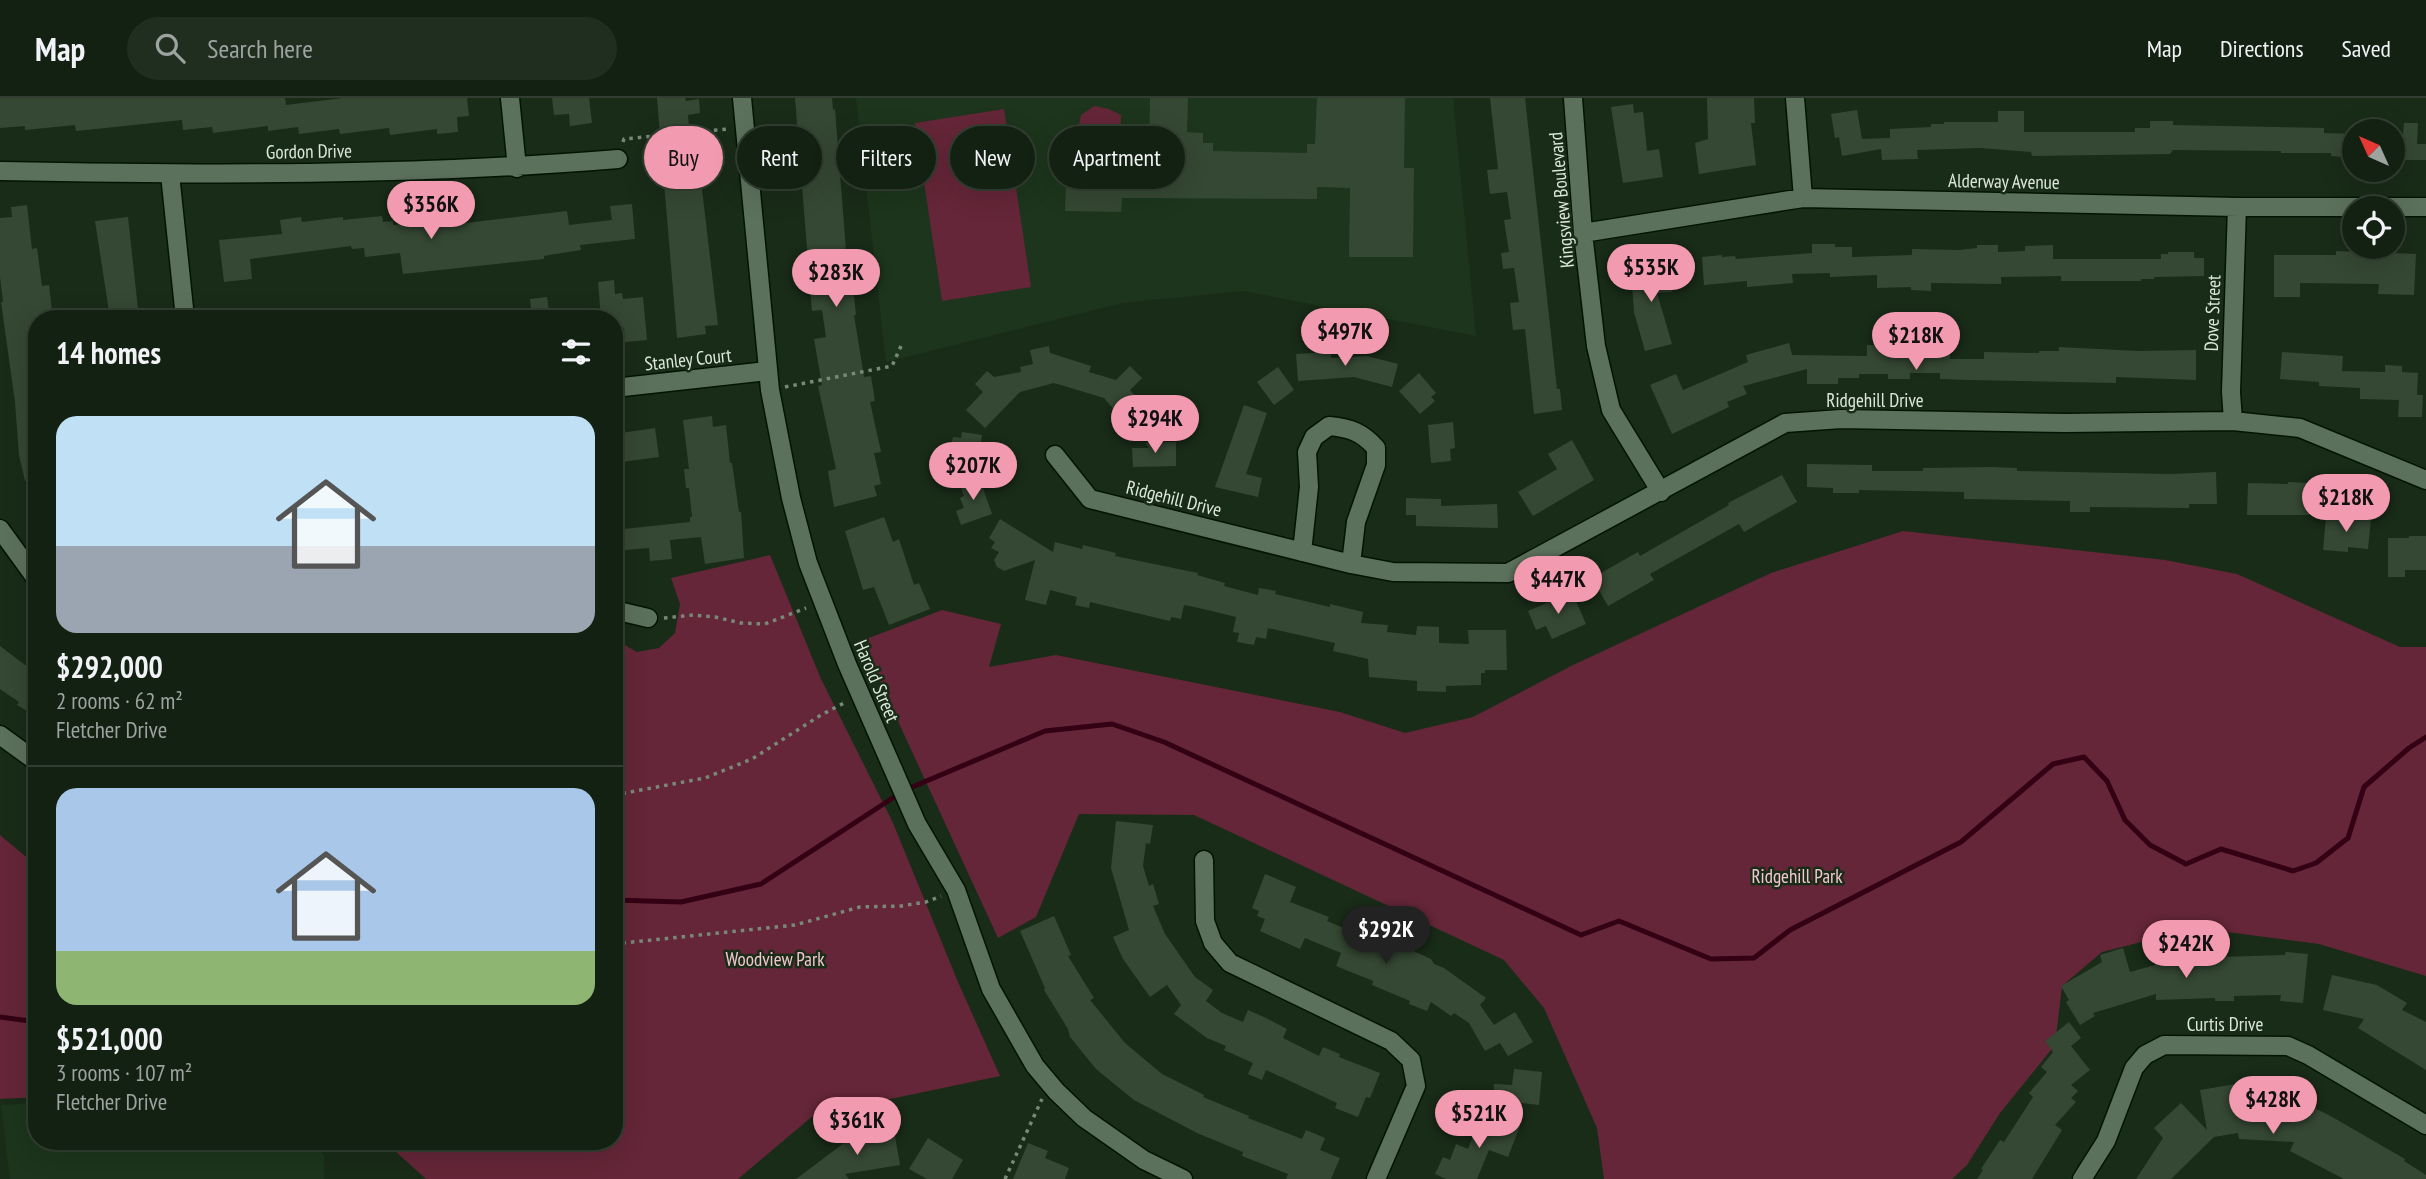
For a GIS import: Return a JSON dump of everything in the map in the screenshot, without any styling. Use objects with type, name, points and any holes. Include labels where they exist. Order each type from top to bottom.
[{"type":"street","points":[[510,98],[517,167]]},
{"type":"street","name":"Harold Street","points":[[742,98],[744,126]]},
{"type":"street","name":"Kingsview Boulevard","points":[[1573,98],[1583,233],[1597,346],[1611,410],[1661,492]]},
{"type":"street","points":[[1796,98],[1803,198]]},
{"type":"street","name":"Gordon Drive","points":[[0,171],[170,174],[517,167],[618,159]]},
{"type":"street","points":[[170,174],[184,310]]},
{"type":"street","name":"Harold Street","points":[[750,189],[767,372],[791,498],[808,563],[860,695],[917,824],[956,890],[991,989],[1035,1066],[1084,1118],[1144,1160],[1183,1179]]},
{"type":"street","name":"Alderway Avenue","points":[[1583,233],[1803,198],[2236,207],[2426,207]]},
{"type":"street","name":"Dove Street","points":[[2233,421],[2231,392],[2236,207]]},
{"type":"street","name":"Stanley Court","points":[[623,387],[767,372]]},
{"type":"street","name":"Ridgehill Drive","points":[[1055,455],[1090,499],[1393,572],[1508,573],[1785,423],[1841,419],[2065,423],[2233,421],[2300,428],[2426,480]]},
{"type":"street","points":[[1302,552],[1309,486],[1307,452],[1314,437],[1329,426],[1350,428],[1366,436],[1376,448],[1376,466],[1356,522],[1351,564]]},
{"type":"street","points":[[0,529],[28,568]]},
{"type":"street","points":[[623,612],[648,618]]},
{"type":"street","points":[[0,734],[28,755]]},
{"type":"street","points":[[1204,860],[1205,921],[1213,943],[1230,963],[1391,1041],[1411,1060],[1416,1086],[1376,1179]]},
{"type":"street","name":"Curtis Drive","points":[[2082,1179],[2106,1141],[2134,1068],[2145,1055],[2164,1045],[2288,1045],[2426,1125]]},
{"type":"path","points":[[618,159],[624,139],[737,129]]},
{"type":"path","points":[[770,390],[892,366],[901,346]]},
{"type":"path","points":[[648,618],[693,615],[765,624],[822,600]]},
{"type":"path","points":[[623,793],[705,778],[752,759],[821,715],[860,695]]},
{"type":"path","points":[[623,943],[795,925],[860,907],[901,906],[926,902],[956,890]]},
{"type":"path","points":[[1004,1179],[1036,1110],[1051,1085]]},
{"type":"shaded area","points":[[856,98],[1453,98],[1476,336],[1243,291],[1122,303],[886,362],[866,189],[936,189],[936,126],[859,126]]},
{"type":"shaded area","points":[[28,1104],[28,1150],[318,1150],[324,1155],[324,1179],[10,1179],[1,1105]]},
{"type":"green space","points":[[1094,106],[1109,109],[1121,115],[1121,126],[1079,126],[1081,115]]},
{"type":"green space","points":[[1004,109],[1007,126],[950,126],[950,189],[1016,189],[1031,287],[942,301],[925,189],[936,189],[936,126],[915,126],[915,123]]},
{"type":"green space","name":"Ridgehill Park","points":[[1903,531],[2165,560],[2237,574],[2400,647],[2426,647],[2426,976],[2319,944],[2196,928],[2102,952],[2062,986],[2055,1045],[2000,1113],[1967,1165],[1952,1179],[1604,1179],[1597,1128],[1544,1008],[1504,960],[1194,815],[1079,814],[1036,917],[998,938],[861,641],[942,610],[1001,624],[989,667],[1056,655],[1340,712],[1405,733],[1473,717],[1573,665],[1771,573]]},
{"type":"green space","name":"Woodview Park","points":[[770,555],[821,679],[893,823],[1000,1076],[814,1115],[738,1179],[426,1179],[394,1150],[623,1150],[623,644],[637,652],[659,648],[675,633],[680,604],[671,578]]},
{"type":"green space","points":[[0,835],[28,858],[28,1097],[0,1099]]},
{"type":"building","points":[[0,98],[285,98],[286,105],[343,98],[467,98],[469,116],[457,117],[458,132],[437,134],[437,129],[390,135],[389,128],[340,134],[339,129],[299,134],[298,127],[268,131],[268,126],[213,133],[212,127],[183,130],[182,120],[76,131],[75,125],[25,130],[25,126],[0,128]]},
{"type":"building","points":[[552,98],[589,98],[592,123],[570,126],[569,114],[554,115]]},
{"type":"building","points":[[657,98],[685,98],[686,101],[699,99],[700,113],[688,115],[689,126],[659,126]]},
{"type":"building","points":[[795,98],[832,98],[836,126],[836,189],[841,189],[848,276],[852,276],[854,315],[864,377],[871,376],[875,401],[870,402],[881,452],[874,453],[881,484],[874,486],[877,496],[834,507],[828,471],[836,469],[818,386],[822,385],[814,339],[826,337],[822,310],[812,311],[802,189],[822,189],[822,126],[797,126]]},
{"type":"building","points":[[1150,98],[1188,98],[1187,132],[1203,133],[1203,143],[1213,143],[1213,151],[1307,153],[1307,144],[1315,144],[1317,98],[1405,98],[1404,168],[1414,168],[1413,257],[1349,257],[1350,188],[1317,187],[1317,199],[1122,198],[1121,212],[1065,211],[1066,189],[1185,189],[1185,126],[1150,126]]},
{"type":"building","points":[[1490,98],[1525,98],[1557,389],[1560,389],[1562,410],[1534,414],[1525,329],[1513,330],[1510,303],[1519,302],[1514,268],[1503,269],[1501,253],[1509,252],[1504,220],[1511,219],[1507,192],[1490,194],[1487,170],[1498,169]]},
{"type":"building","points":[[1707,98],[1754,98],[1755,123],[1751,123],[1756,165],[1699,174],[1695,143],[1708,139]]},
{"type":"building","points":[[1633,104],[1634,113],[1643,112],[1647,151],[1659,149],[1663,177],[1623,183],[1611,107]]},
{"type":"building","points":[[1857,110],[1862,139],[1890,138],[1890,129],[1931,127],[1931,124],[1944,122],[1998,122],[1998,111],[2024,111],[2024,132],[2135,132],[2135,128],[2150,128],[2150,121],[2173,121],[2173,125],[2324,128],[2324,133],[2342,134],[2342,157],[2331,156],[2331,153],[2173,150],[2170,154],[2032,156],[2031,152],[1980,148],[1917,150],[1918,159],[1882,160],[1881,149],[1842,156],[1839,137],[1835,138],[1831,114]]},
{"type":"building","points":[[2405,123],[2418,123],[2417,144],[2426,144],[2426,160],[2405,160]]},
{"type":"building","points":[[665,189],[702,189],[718,325],[705,326],[706,334],[677,338]]},
{"type":"building","points":[[632,204],[635,239],[580,245],[581,250],[544,256],[544,259],[403,274],[400,253],[365,257],[364,248],[352,249],[351,246],[250,259],[252,279],[224,282],[219,240],[282,234],[280,220],[301,217],[302,222],[382,216],[383,222],[393,221],[393,225],[439,220],[440,226],[567,211],[569,225],[612,220],[610,206]]},
{"type":"building","points":[[27,205],[32,249],[37,248],[42,286],[49,285],[52,310],[28,310],[28,480],[25,481],[19,455],[15,402],[1,302],[0,218],[12,217],[11,207]]},
{"type":"building","points":[[128,217],[138,310],[109,310],[95,221]]},
{"type":"building","points":[[1812,244],[1852,247],[1852,257],[1912,255],[1912,249],[1959,250],[1977,248],[1977,245],[1998,245],[1998,252],[2025,251],[2025,246],[2053,245],[2053,259],[2161,259],[2161,254],[2168,252],[2194,252],[2194,258],[2204,258],[2204,276],[2154,277],[2141,281],[2061,281],[2061,276],[2001,277],[2001,284],[1931,283],[1931,291],[1911,290],[1911,287],[1877,288],[1877,275],[1830,277],[1830,273],[1792,274],[1793,283],[1747,287],[1747,281],[1704,285],[1702,257],[1722,255],[1735,256],[1736,259],[1812,253]]},
{"type":"building","points":[[2336,251],[2342,251],[2342,259],[2405,259],[2405,254],[2416,254],[2414,295],[2378,294],[2379,284],[2300,283],[2300,297],[2274,297],[2274,255],[2336,255]]},
{"type":"building","points":[[1669,262],[1672,292],[1657,293],[1672,344],[1645,351],[1634,312],[1631,270]]},
{"type":"building","points":[[614,280],[615,294],[622,293],[623,299],[643,297],[647,340],[625,342],[623,310],[600,310],[598,282]]},
{"type":"building","points":[[547,297],[549,310],[531,310],[530,299]]},
{"type":"building","points":[[1789,343],[1792,355],[1867,356],[1867,345],[1910,345],[1910,351],[1950,352],[1950,359],[1984,359],[1984,352],[2059,351],[2059,347],[2138,351],[2196,350],[2196,380],[2116,377],[2116,383],[1970,380],[1940,379],[1940,373],[1910,373],[1910,379],[1888,379],[1888,374],[1859,374],[1859,378],[1838,378],[1838,384],[1807,384],[1807,369],[1743,386],[1747,394],[1727,402],[1729,407],[1672,434],[1650,385],[1676,374],[1683,390],[1748,362],[1746,355]]},
{"type":"building","points":[[1049,346],[1050,353],[1091,366],[1089,372],[1116,380],[1130,366],[1142,378],[1130,390],[1143,411],[1128,426],[1104,398],[1054,383],[1020,392],[985,428],[966,410],[983,392],[975,384],[987,371],[994,377],[1021,372],[1020,367],[1033,364],[1030,350]]},
{"type":"building","points":[[1331,352],[1331,358],[1367,356],[1398,364],[1392,387],[1354,377],[1298,381],[1296,354]]},
{"type":"building","points":[[2282,352],[2343,356],[2342,371],[2385,372],[2385,365],[2402,366],[2402,372],[2418,373],[2417,395],[2423,395],[2422,417],[2398,417],[2399,400],[2360,399],[2360,388],[2319,386],[2319,382],[2280,379]]},
{"type":"building","points":[[1278,367],[1294,390],[1274,405],[1257,382]]},
{"type":"building","points":[[1419,373],[1436,393],[1431,397],[1435,401],[1420,414],[1399,391]]},
{"type":"building","points":[[1244,405],[1267,413],[1246,474],[1262,478],[1258,497],[1215,487]]},
{"type":"building","points":[[712,416],[713,427],[726,425],[730,463],[741,512],[744,558],[705,564],[701,537],[670,540],[672,559],[650,561],[649,548],[623,550],[623,529],[690,522],[692,517],[689,488],[686,488],[684,469],[689,469],[683,420]]},
{"type":"building","points":[[1453,422],[1455,448],[1450,449],[1451,461],[1431,463],[1428,425]]},
{"type":"building","points":[[655,428],[659,457],[623,462],[623,433]]},
{"type":"building","points":[[962,432],[982,435],[977,466],[948,462],[953,437],[961,438]]},
{"type":"building","points":[[1572,440],[1594,480],[1533,516],[1518,492],[1557,469],[1548,454]]},
{"type":"building","points":[[1176,442],[1176,466],[1133,467],[1132,448],[1149,448],[1145,443]]},
{"type":"building","points":[[1807,464],[1872,465],[1872,471],[1992,467],[2017,468],[2017,471],[2171,474],[2216,472],[2217,504],[2189,504],[2189,508],[2090,507],[2090,512],[2070,512],[2070,501],[1964,499],[1964,492],[1859,490],[1859,493],[1833,493],[1833,488],[1807,487]]},
{"type":"building","points":[[1782,475],[1797,502],[1744,532],[1739,524],[1650,574],[1654,580],[1608,606],[1592,578],[1638,552],[1640,556],[1729,505],[1728,503]]},
{"type":"building","points":[[979,477],[992,514],[961,525],[956,511],[964,508],[960,498],[964,496],[960,485]]},
{"type":"building","points":[[2248,483],[2310,483],[2309,515],[2247,515]]},
{"type":"building","points":[[1406,498],[1441,499],[1441,506],[1497,504],[1498,528],[1416,526],[1416,515],[1406,515]]},
{"type":"building","points":[[2326,516],[2371,519],[2368,549],[2348,547],[2348,552],[2323,550]]},
{"type":"building","points":[[884,517],[893,542],[899,539],[914,585],[919,583],[930,609],[889,625],[874,587],[863,590],[845,531]]},
{"type":"building","points":[[1000,519],[1053,552],[1055,542],[1082,549],[1083,545],[1116,553],[1115,556],[1198,573],[1197,575],[1225,583],[1224,586],[1258,595],[1259,588],[1276,591],[1275,594],[1363,612],[1361,623],[1388,625],[1387,632],[1416,635],[1417,626],[1439,627],[1439,643],[1469,644],[1468,630],[1506,630],[1507,670],[1485,670],[1485,673],[1481,673],[1481,685],[1446,686],[1446,692],[1417,691],[1417,681],[1369,677],[1368,659],[1333,651],[1335,643],[1268,628],[1266,639],[1256,637],[1254,645],[1237,642],[1239,633],[1233,632],[1236,617],[1199,608],[1184,605],[1181,619],[1171,617],[1170,621],[1090,602],[1089,608],[1075,605],[1077,597],[1050,590],[1046,605],[1025,600],[1035,560],[1004,571],[997,567],[994,560],[999,552],[991,548],[995,542],[989,538]]},
{"type":"building","points":[[2426,536],[2426,570],[2405,570],[2405,577],[2388,577],[2388,538]]},
{"type":"building","points":[[1572,592],[1586,624],[1552,639],[1546,626],[1536,630],[1528,611]]},
{"type":"building","points":[[0,646],[28,667],[28,712],[0,689]]},
{"type":"building","points":[[1116,821],[1153,825],[1150,844],[1146,843],[1143,866],[1149,886],[1153,884],[1159,904],[1153,906],[1165,934],[1195,977],[1213,990],[1206,1001],[1222,1013],[1243,1022],[1248,1010],[1287,1029],[1283,1038],[1319,1056],[1323,1047],[1340,1054],[1339,1057],[1380,1073],[1370,1098],[1366,1097],[1358,1117],[1335,1108],[1337,1103],[1266,1070],[1262,1080],[1248,1074],[1253,1063],[1224,1050],[1226,1046],[1207,1038],[1174,1014],[1181,1005],[1167,985],[1150,997],[1123,959],[1113,937],[1129,930],[1111,868]]},
{"type":"building","points":[[1265,874],[1296,887],[1290,902],[1329,917],[1327,921],[1373,940],[1376,934],[1431,959],[1434,964],[1444,968],[1486,998],[1480,1005],[1494,1025],[1515,1012],[1533,1042],[1508,1056],[1500,1043],[1485,1051],[1469,1023],[1454,1013],[1451,1016],[1431,1002],[1427,1011],[1409,1004],[1410,1001],[1372,985],[1373,981],[1336,966],[1341,953],[1305,938],[1300,949],[1260,931],[1265,919],[1257,916],[1259,911],[1252,908]]},
{"type":"building","points":[[1054,916],[1071,955],[1068,956],[1094,998],[1090,1000],[1125,1043],[1162,1074],[1204,1095],[1203,1097],[1302,1139],[1306,1130],[1325,1138],[1320,1150],[1340,1158],[1331,1179],[1286,1179],[1288,1174],[1242,1156],[1243,1152],[1197,1133],[1134,1100],[1096,1069],[1070,1037],[1068,1029],[1044,990],[1020,931]]},
{"type":"building","points":[[2123,948],[2130,972],[2155,965],[2155,953],[2220,953],[2220,957],[2285,955],[2286,952],[2308,954],[2303,1003],[2280,1001],[2281,995],[2234,996],[2234,1001],[2215,1001],[2215,998],[2156,1000],[2156,994],[2093,1013],[2095,1016],[2080,1025],[2066,1002],[2069,1000],[2061,986],[2102,962],[2100,955]]},
{"type":"building","points":[[2332,975],[2377,985],[2407,1003],[2402,1010],[2426,1022],[2426,1070],[2358,1028],[2364,1019],[2323,1010]]},
{"type":"building","points":[[2069,1022],[2081,1038],[2071,1046],[2090,1070],[2071,1085],[2078,1091],[2071,1098],[2076,1102],[2055,1125],[2062,1130],[2032,1179],[1977,1179],[2000,1140],[2004,1142],[2033,1097],[2029,1093],[2047,1072],[2041,1067],[2053,1052],[2045,1041]]},
{"type":"building","points":[[1514,1069],[1542,1072],[1539,1105],[1493,1100],[1494,1084],[1512,1085]]},
{"type":"building","points":[[2236,1084],[2237,1090],[2279,1092],[2327,1114],[2405,1159],[2404,1161],[2426,1175],[2426,1179],[2344,1179],[2290,1151],[2294,1142],[2239,1139],[2238,1133],[2214,1137],[2171,1179],[2136,1179],[2163,1138],[2154,1128],[2181,1103],[2207,1130],[2200,1090]]},
{"type":"building","points":[[1490,1115],[1520,1126],[1508,1157],[1489,1150],[1477,1179],[1446,1179],[1435,1174],[1443,1157],[1450,1160],[1456,1144],[1468,1149],[1477,1126],[1485,1129]]},
{"type":"building","points":[[894,1130],[900,1165],[845,1174],[849,1179],[796,1179],[852,1137]]},
{"type":"building","points":[[928,1138],[963,1160],[952,1179],[927,1179],[909,1169]]},
{"type":"building","points":[[1028,1143],[1048,1151],[1045,1158],[1069,1168],[1065,1179],[1013,1179]]},
{"type":"waterway","points":[[623,900],[681,902],[761,884],[905,790],[1045,731],[1112,724],[1164,742],[1581,935],[1619,921],[1711,959],[1754,958],[1790,930],[1961,842],[2053,764],[2084,757],[2107,781],[2125,820],[2150,845],[2186,864],[2221,849],[2293,871],[2316,863],[2348,838],[2364,787],[2409,748],[2426,737]]},
{"type":"waterway","points":[[0,1017],[28,1021]]}]
